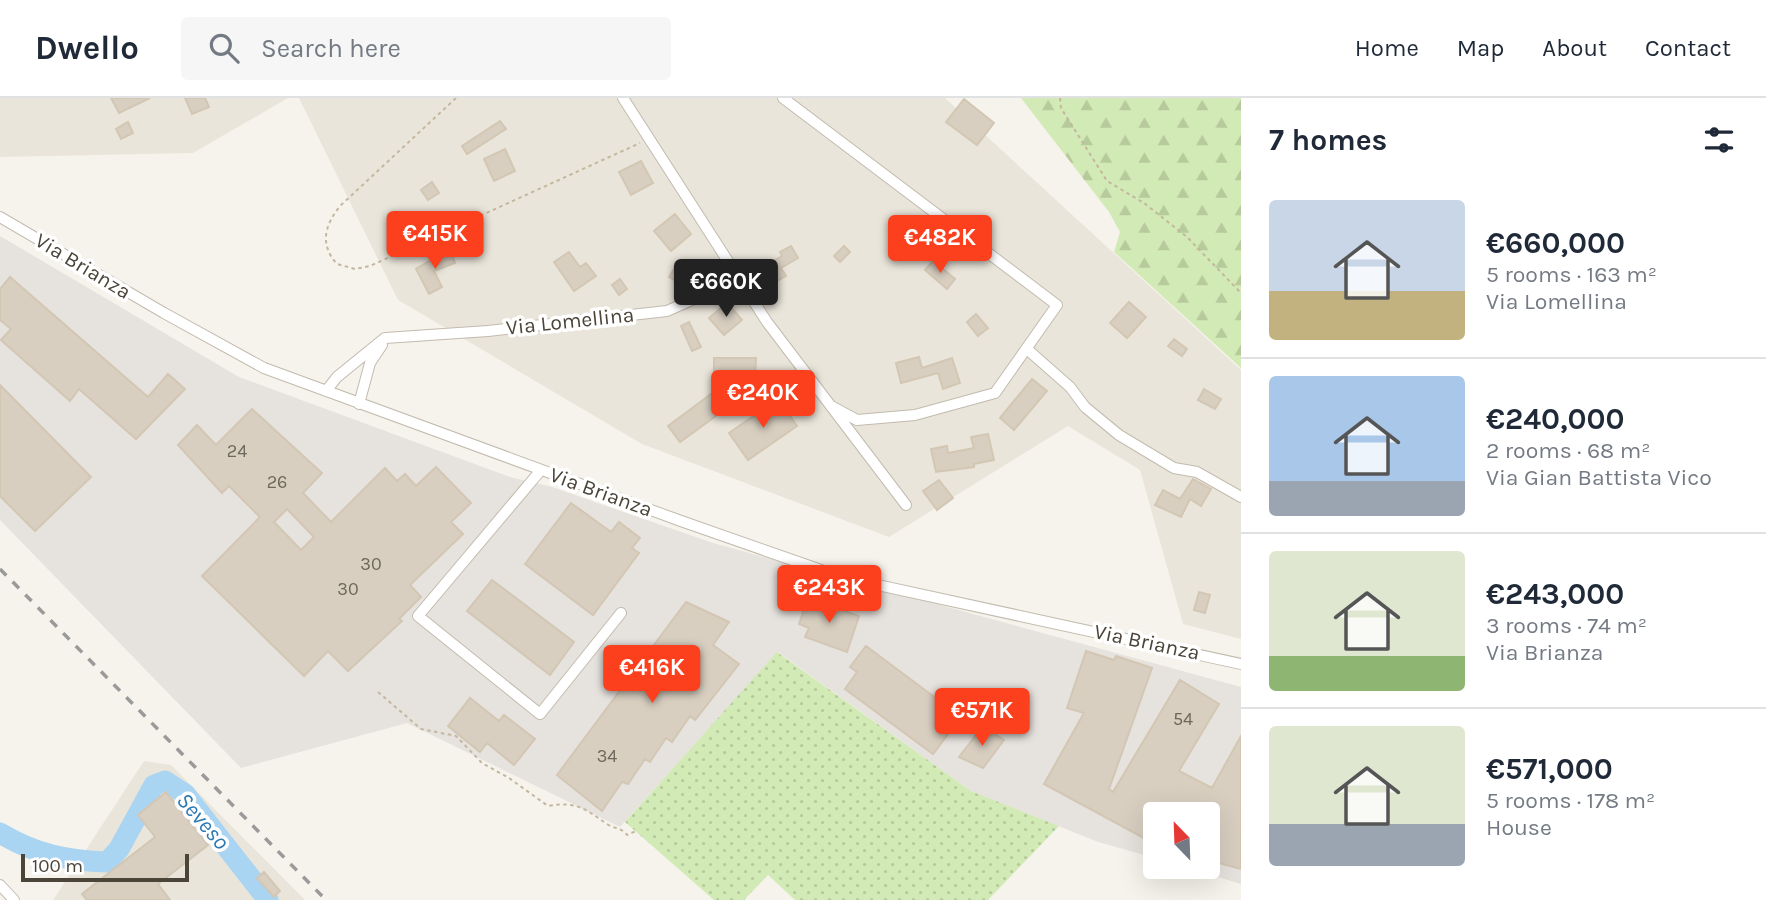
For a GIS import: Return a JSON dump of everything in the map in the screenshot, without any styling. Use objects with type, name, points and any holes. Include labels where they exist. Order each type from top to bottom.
[{"type":"street","points":[[623,98],[767,322],[906,505]]},
{"type":"street","points":[[783,98],[1057,305],[1028,350],[995,393],[915,415],[857,420],[831,406]]},
{"type":"street","name":"Via Brianza","points":[[0,217],[264,368],[541,470],[841,577],[1241,664]]},
{"type":"street","name":"Via Lomellina","points":[[326,391],[355,362],[385,338],[395,335],[488,331],[667,311],[719,288],[737,275]]},
{"type":"street","points":[[359,404],[370,363],[383,345],[395,335]]},
{"type":"street","points":[[1028,350],[1070,387],[1085,407],[1119,435],[1174,468],[1197,472],[1241,497]]},
{"type":"street","points":[[541,470],[418,616],[540,714],[621,613]]},
{"type":"street","points":[[0,885],[14,900]]},
{"type":"path","points":[[456,98],[340,206],[329,220],[326,239],[337,264],[355,269],[370,266],[649,139]]},
{"type":"path","points":[[1060,98],[1061,108],[1107,181],[1144,203],[1187,237],[1241,293]]},
{"type":"path","points":[[378,692],[399,713],[421,729],[456,736],[482,763],[509,778],[548,806],[560,804],[586,807],[610,827],[624,830],[627,835],[636,831]]},
{"type":"shaded area","points":[[0,98],[288,98],[193,153],[0,157]]},
{"type":"shaded area","points":[[299,98],[945,98],[1241,370],[1241,639],[1183,624],[1140,470],[1068,426],[889,537],[642,444],[398,300]]},
{"type":"shaded area","points":[[0,236],[239,377],[510,477],[552,487],[713,543],[1241,687],[1241,884],[1220,878],[1220,802],[1143,802],[1143,855],[1098,842],[971,791],[778,652],[620,827],[407,723],[241,768],[0,520]]},
{"type":"shaded area","points":[[144,761],[171,765],[305,900],[53,900]]},
{"type":"green space","points":[[1021,98],[1241,98],[1241,368],[1114,252],[1120,232],[1109,212]]},
{"type":"green space","points":[[777,652],[971,791],[1059,826],[988,900],[795,900],[768,875],[744,900],[714,900],[625,822]]},
{"type":"building","points":[[111,98],[150,98],[119,113]]},
{"type":"building","points":[[185,98],[205,98],[209,107],[192,114]]},
{"type":"building","points":[[964,99],[994,123],[977,145],[946,122]]},
{"type":"building","points":[[500,121],[506,129],[467,154],[462,146]]},
{"type":"building","points":[[128,122],[133,133],[121,139],[116,129]]},
{"type":"building","points":[[505,149],[515,171],[494,181],[484,159]]},
{"type":"building","points":[[641,161],[653,183],[631,195],[619,172]]},
{"type":"building","points":[[432,182],[439,193],[428,200],[421,190]]},
{"type":"building","points":[[675,214],[691,234],[671,251],[654,231]]},
{"type":"building","points":[[791,246],[798,258],[781,268],[786,276],[765,288],[755,271],[782,256],[780,252]]},
{"type":"building","points":[[844,246],[850,252],[840,262],[834,256]]},
{"type":"building","points":[[450,249],[455,263],[434,271],[442,287],[429,294],[416,269]]},
{"type":"building","points":[[569,252],[580,267],[586,263],[596,276],[574,291],[554,262]]},
{"type":"building","points":[[694,261],[706,269],[693,291],[669,277],[676,266],[687,273]]},
{"type":"building","points":[[933,261],[955,279],[947,289],[925,270]]},
{"type":"building","points":[[10,277],[148,397],[168,374],[185,389],[136,439],[79,389],[70,401],[1,340],[11,329],[0,320],[0,289]]},
{"type":"building","points":[[620,279],[627,289],[619,295],[612,285]]},
{"type":"building","points":[[1129,302],[1146,317],[1127,338],[1110,323]]},
{"type":"building","points":[[727,303],[742,320],[724,335],[709,318]]},
{"type":"building","points":[[976,314],[988,328],[978,336],[967,322]]},
{"type":"building","points":[[689,322],[701,347],[692,351],[681,326]]},
{"type":"building","points":[[1174,339],[1187,349],[1182,356],[1168,346]]},
{"type":"building","points":[[919,357],[922,368],[952,358],[960,383],[943,389],[938,373],[901,383],[896,363]]},
{"type":"building","points":[[714,358],[756,358],[755,377],[714,376]]},
{"type":"building","points":[[1032,379],[1047,391],[1014,430],[1000,418]]},
{"type":"building","points":[[730,380],[742,397],[680,442],[668,426]]},
{"type":"building","points":[[0,385],[91,477],[35,531],[0,496]]},
{"type":"building","points":[[1204,389],[1221,399],[1215,409],[1198,400]]},
{"type":"building","points":[[778,399],[797,426],[748,460],[729,433]]},
{"type":"building","points":[[252,409],[322,473],[303,493],[331,522],[385,468],[397,481],[405,474],[416,486],[436,467],[471,503],[451,522],[463,534],[410,585],[421,597],[399,619],[402,621],[348,671],[328,651],[304,676],[202,576],[260,517],[229,486],[222,493],[178,445],[197,425],[216,445]],"holes":[[[287,509],[314,537],[301,550],[274,522]]]},
{"type":"building","points":[[988,434],[994,460],[974,464],[974,467],[936,472],[931,449],[947,446],[948,453],[974,448],[971,437]]},
{"type":"building","points":[[1193,479],[1211,489],[1201,506],[1190,499],[1181,517],[1155,505],[1163,490],[1180,499]]},
{"type":"building","points":[[939,480],[953,498],[937,510],[923,491]]},
{"type":"building","points":[[571,503],[611,532],[619,522],[640,538],[632,548],[639,553],[593,615],[525,564]]},
{"type":"building","points":[[492,580],[574,642],[550,675],[467,611]]},
{"type":"building","points":[[1199,592],[1210,595],[1205,613],[1194,610]]},
{"type":"building","points":[[808,598],[859,616],[847,652],[805,637],[809,628],[799,624]]},
{"type":"building","points":[[686,602],[729,622],[713,645],[739,664],[695,720],[690,716],[672,742],[666,738],[650,762],[645,759],[628,784],[622,782],[602,811],[557,775]]},
{"type":"building","points":[[866,646],[961,717],[933,754],[845,689],[857,672],[850,667]]},
{"type":"building","points":[[1086,651],[1114,660],[1116,656],[1152,668],[1109,789],[1113,792],[1180,680],[1219,704],[1179,771],[1212,788],[1241,736],[1241,869],[1220,863],[1220,802],[1143,802],[1143,838],[1044,784],[1084,713],[1067,708]]},
{"type":"building","points":[[470,698],[499,721],[504,715],[535,739],[514,765],[487,743],[480,752],[448,726]]},
{"type":"building","points":[[983,726],[1004,740],[983,768],[959,757]]},
{"type":"building","points":[[166,792],[208,845],[158,884],[170,900],[87,900],[82,894],[155,837],[138,815]]},
{"type":"building","points":[[264,872],[280,891],[274,897],[257,878]]},
{"type":"waterway","name":"Seveso","points":[[0,833],[52,855],[107,862],[119,849],[154,785],[165,781],[185,794],[268,900]]},
{"type":"railway","points":[[0,569],[326,900]]}]
